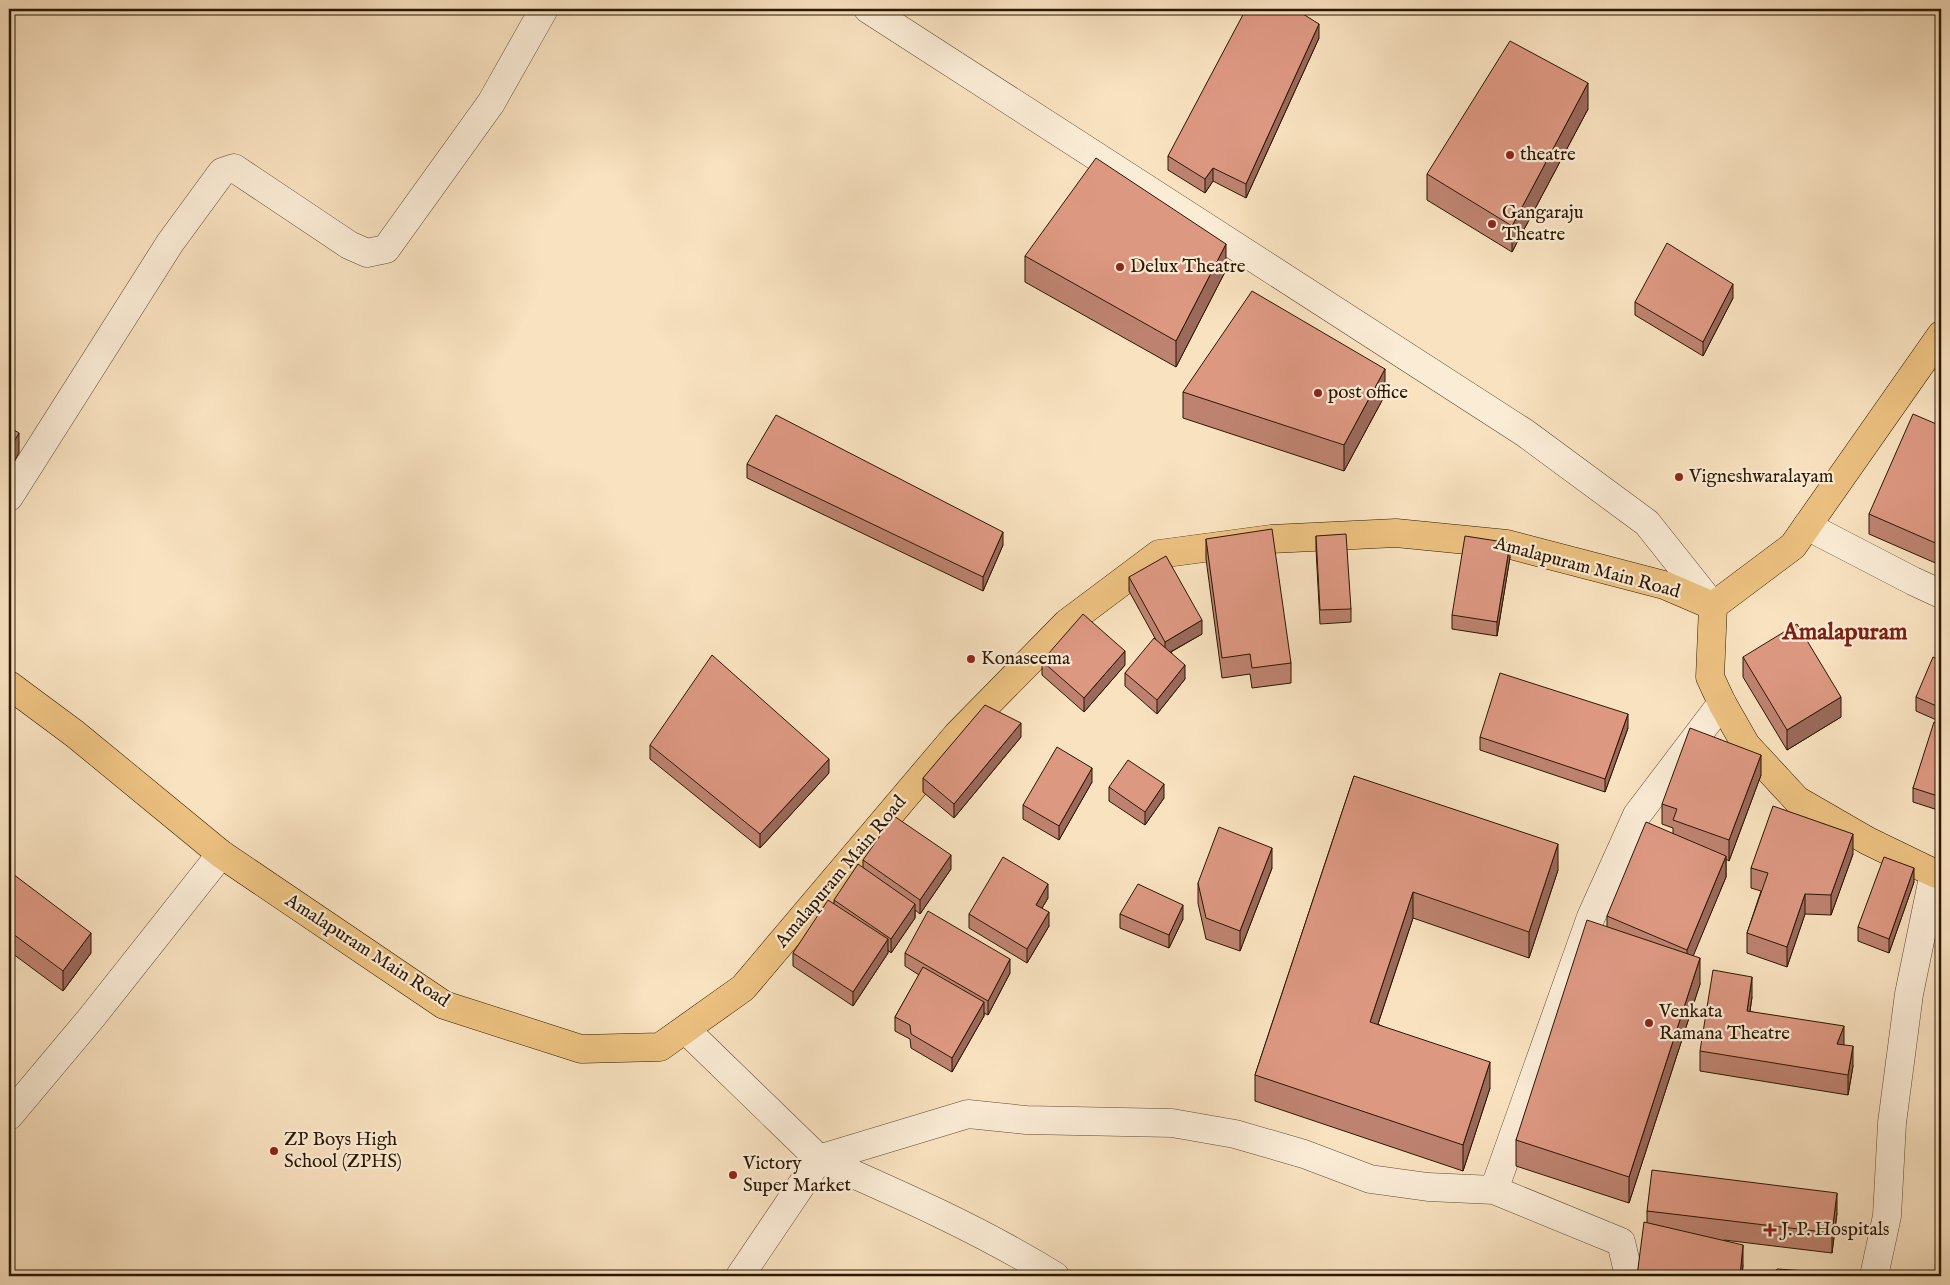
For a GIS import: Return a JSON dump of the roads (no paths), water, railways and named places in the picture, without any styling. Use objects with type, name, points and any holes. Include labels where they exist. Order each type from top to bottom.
[{"type":"main road","points":[[1937,874],[1868,841],[1797,800],[1746,745],[1722,703],[1710,676],[1713,606],[1793,546],[1941,335]]},
{"type":"main road","name":"Amalapuram Main Road","points":[[9,684],[75,734],[221,854],[444,1005],[581,1049],[660,1047],[743,988],[957,736],[1067,623],[1159,554],[1271,539],[1396,533],[1507,544],[1664,584],[1713,606]]},
{"type":"street","points":[[9,497],[170,243],[222,172],[234,168],[350,246],[367,253],[386,249],[492,103],[544,9]]},
{"type":"street","points":[[868,9],[1525,433],[1647,523],[1713,606]]},
{"type":"street","points":[[1807,526],[1913,582],[1941,594]]},
{"type":"street","points":[[1494,1190],[1591,917],[1637,815],[1722,703]]},
{"type":"street","points":[[9,1116],[92,1017],[221,854]]},
{"type":"street","points":[[1874,1276],[1887,1216],[1892,1122],[1909,994],[1937,874]]},
{"type":"street","points":[[686,1030],[819,1159],[896,1193],[1026,1258],[1055,1276]]},
{"type":"street","points":[[740,1276],[819,1159],[968,1114],[1026,1120],[1172,1122],[1235,1134],[1304,1154],[1370,1179],[1428,1187],[1494,1190],[1621,1242],[1629,1276]]},
{"type":"place","name":"theatre","points":[[1510,155]]},
{"type":"place","name":"Gangaraju Theatre","points":[[1492,224]]},
{"type":"place","name":"Delux Theatre","points":[[1120,267]]},
{"type":"place","name":"post office","points":[[1318,393]]},
{"type":"place","name":"Vigneshwaralayam","points":[[1679,477]]},
{"type":"place","name":"Konaseema","points":[[971,659]]},
{"type":"place","name":"Venkata Ramana Theatre","points":[[1649,1023]]},
{"type":"place","name":"ZP Boys High School (ZPHS)","points":[[274,1151]]},
{"type":"place","name":"Victory Super Market","points":[[733,1175]]},
{"type":"place","name":"J. P. Hospitals","points":[[1770,1230]]},
{"type":"district","name":"Amalapuram","points":[[1845,632]]}]
